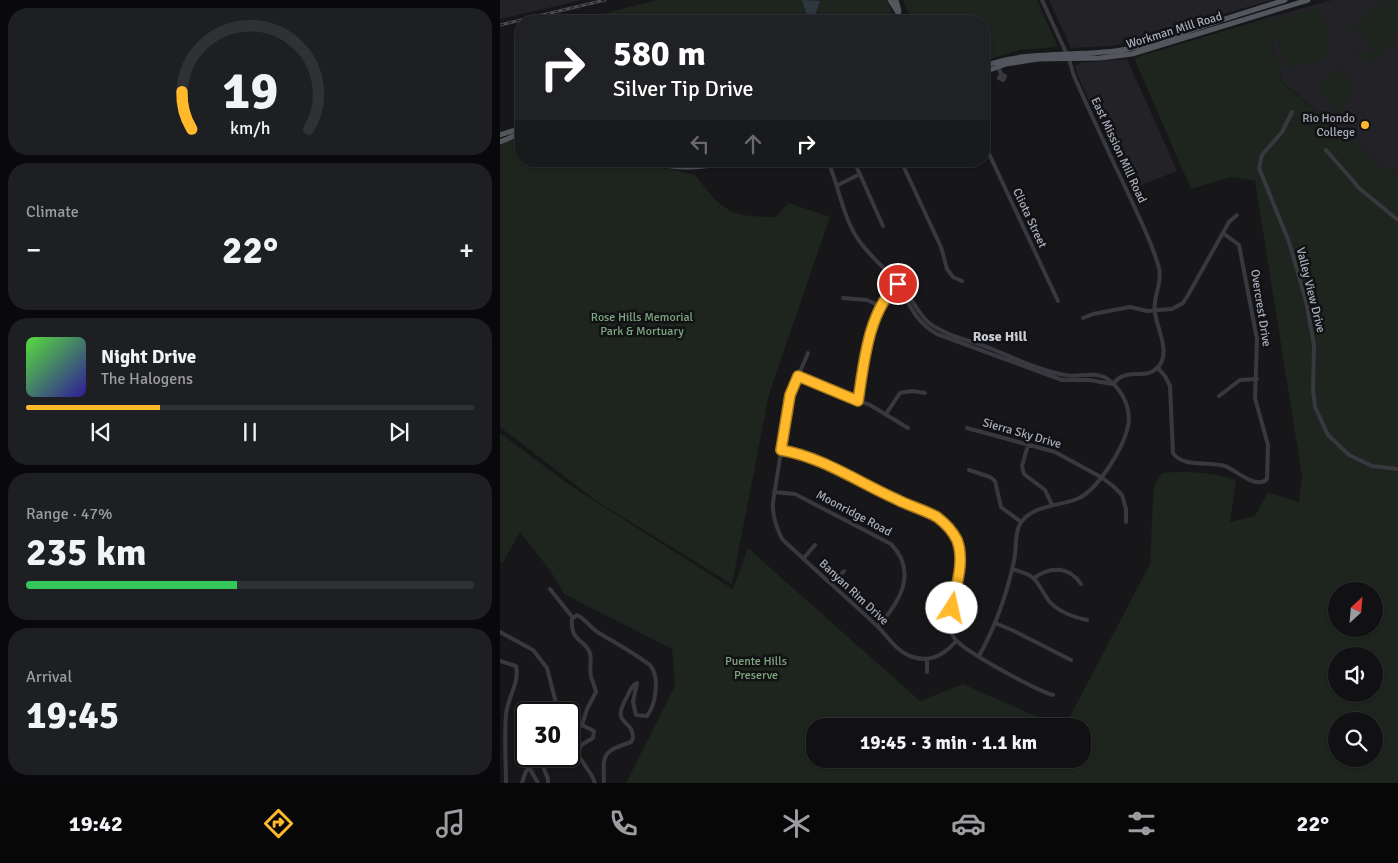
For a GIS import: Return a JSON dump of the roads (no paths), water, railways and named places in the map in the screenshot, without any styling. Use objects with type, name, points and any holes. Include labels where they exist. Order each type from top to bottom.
[{"type":"main road","points":[[890,0],[900,14]]},
{"type":"main road","points":[[896,0],[900,14]]},
{"type":"main road","name":"Workman Mill Road","points":[[990,69],[999,69],[1038,59],[1112,51],[1154,42],[1285,0]]},
{"type":"main road","name":"Workman Mill Road","points":[[1068,56],[1100,58],[1129,54],[1308,0]]},
{"type":"main road","points":[[1129,54],[1131,51],[1154,42]]},
{"type":"main road","points":[[500,135],[515,130]]},
{"type":"main road","points":[[500,142],[515,136]]},
{"type":"main road","points":[[681,167],[696,167]]},
{"type":"street","name":"East Mission Mill Road","points":[[1042,0],[1160,270],[1154,311]]},
{"type":"street","name":"Valley View Drive","points":[[1292,112],[1282,132],[1262,155],[1260,168],[1289,242],[1306,301],[1314,345],[1313,391],[1315,407],[1328,435],[1349,455],[1372,466],[1398,469]]},
{"type":"street","points":[[1326,150],[1352,181],[1398,220]]},
{"type":"street","name":"Cliota Street","points":[[990,156],[1058,301]]},
{"type":"street","points":[[830,167],[844,208],[860,242],[898,284],[923,317],[936,328],[1064,375],[1096,376],[1110,381],[1125,400],[1130,420],[1127,431],[1121,446],[1101,477],[1086,494],[1077,499],[1037,510],[1021,522],[1012,569],[995,623],[978,656]]},
{"type":"street","points":[[857,167],[883,226]]},
{"type":"street","points":[[904,167],[941,247],[947,269],[953,277],[962,281]]},
{"type":"street","points":[[838,185],[860,174]]},
{"type":"street","points":[[1084,318],[1093,314],[1130,307],[1154,311],[1172,309],[1183,303],[1223,233],[1237,215]]},
{"type":"street","name":"Overcrest Drive","points":[[1158,368],[1166,376],[1170,386],[1173,453],[1176,458],[1182,461],[1219,464],[1257,483],[1267,480],[1268,445],[1255,398],[1257,339],[1243,260],[1239,246],[1223,233]]},
{"type":"street","points":[[858,401],[863,358],[880,306],[888,293],[898,284]]},
{"type":"street","points":[[843,298],[867,300],[880,306]]},
{"type":"street","points":[[1112,384],[1122,376],[1146,373],[1158,368],[1163,354],[1162,333],[1154,311]]},
{"type":"street","name":"Banyan Rim Drive","points":[[808,353],[790,395],[772,514],[778,531],[782,539],[878,626],[900,651],[912,657],[927,659]]},
{"type":"street","points":[[798,376],[886,414],[908,428]]},
{"type":"street","points":[[1218,396],[1240,380],[1257,379]]},
{"type":"street","points":[[886,414],[900,394],[912,391],[925,393]]},
{"type":"street","name":"Sierra Sky Drive","points":[[967,428],[1066,456],[1114,486],[1122,495],[1126,509],[1126,522]]},
{"type":"street","points":[[1028,445],[1022,466],[1024,474],[1045,490],[1052,506]]},
{"type":"street","points":[[781,450],[812,458],[944,522],[956,538],[961,562],[950,623],[951,634],[956,641],[978,656],[1020,680],[1053,695]]},
{"type":"street","points":[[969,470],[990,477],[995,481],[1001,507],[1021,522]]},
{"type":"street","name":"Moonridge Road","points":[[774,492],[795,494],[891,544],[896,549],[903,563],[904,580],[896,604],[878,626]]},
{"type":"street","points":[[803,559],[815,545]]},
{"type":"street","points":[[1012,569],[1027,573],[1034,578],[1056,607],[1087,620]]},
{"type":"street","points":[[1034,578],[1043,572],[1056,569],[1071,573],[1081,584]]},
{"type":"street","points":[[832,584],[844,571]]},
{"type":"street","points":[[550,589],[572,618],[574,634],[590,654],[591,678],[596,692],[586,709],[582,726],[594,732],[595,735],[580,745],[578,756],[595,783]]},
{"type":"street","points":[[572,618],[577,615],[582,618],[598,632],[612,639],[650,665],[654,672],[656,696],[652,710],[647,716],[636,714],[633,708],[638,682],[633,685],[620,708],[621,718],[630,730],[633,738],[632,742],[614,747],[606,754],[602,763],[604,783]]},
{"type":"street","points":[[995,623],[1071,660]]},
{"type":"street","points":[[500,632],[533,650],[547,668],[556,702]]},
{"type":"street","points":[[927,672],[927,659],[947,651],[956,641]]},
{"type":"street","points":[[500,661],[516,666],[518,677],[510,696],[506,716],[506,783]]},
{"type":"street","points":[[544,767],[548,783]]},
{"type":"street","points":[[522,783],[530,769]]},
{"type":"street","points":[[530,769],[538,783]]},
{"type":"railway","points":[[542,15],[605,0]]},
{"type":"railway","points":[[500,25],[515,21]]},
{"type":"place","name":"Rio Hondo College","points":[[1365,125]]},
{"type":"district","name":"Rose Hill","points":[[1000,336]]},
{"type":"park label","name":"Rose Hills Memorial Park & Mortuary","points":[[642,324]]},
{"type":"park label","name":"Puente Hills Preserve","points":[[756,668]]}]
